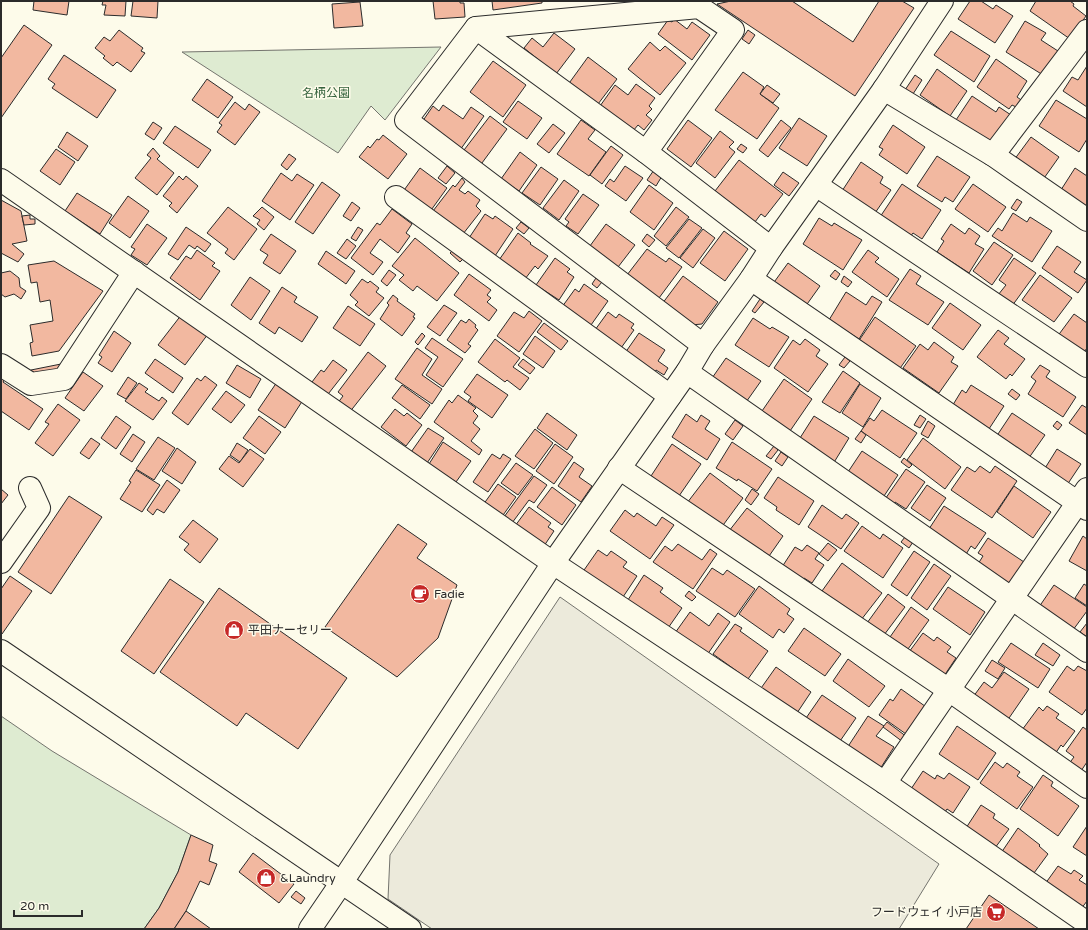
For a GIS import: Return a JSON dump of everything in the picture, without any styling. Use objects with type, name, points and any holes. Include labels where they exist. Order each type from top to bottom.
[{"type":"street","points":[[310,929],[553,564],[687,372],[703,345],[884,89],[942,1]]},
{"type":"street","points":[[646,152],[733,30],[699,7],[476,28],[406,120],[703,345]]},
{"type":"street","points":[[476,28],[646,152],[771,248]]},
{"type":"street","points":[[993,155],[1087,31]]},
{"type":"street","points":[[884,89],[993,155],[1087,220]]},
{"type":"street","points":[[1,180],[553,564],[886,783],[1087,923]]},
{"type":"street","points":[[816,185],[1087,366]]},
{"type":"street","points":[[396,197],[670,396]]},
{"type":"street","points":[[1,365],[31,384],[64,378],[134,272]]},
{"type":"street","points":[[750,279],[1084,500],[949,690],[886,783]]},
{"type":"street","points":[[687,372],[1087,651]]},
{"type":"street","points":[[619,468],[949,690],[1087,787]]},
{"type":"street","points":[[1,562],[39,508],[30,488]]},
{"type":"street","points":[[1,651],[410,929]]},
{"type":"green space","name":"名柄公園","points":[[441,47],[385,120],[371,106],[338,153],[182,52]]},
{"type":"green space","points":[[1,716],[52,751],[191,835],[178,872],[159,908],[144,929],[1,929]]},
{"type":"shaded area","points":[[560,597],[939,864],[899,929],[432,929],[388,899],[390,855]]},
{"type":"building","points":[[34,1],[69,1],[67,15],[33,10]]},
{"type":"building","points":[[103,1],[126,1],[125,16],[104,15],[106,5],[102,5]]},
{"type":"building","points":[[133,1],[158,1],[157,18],[131,16]]},
{"type":"building","points":[[433,1],[460,1],[460,3],[464,3],[465,17],[435,19]]},
{"type":"building","points":[[492,1],[542,1],[542,3],[493,10]]},
{"type":"building","points":[[731,1],[792,1],[853,42],[879,1],[902,1],[914,8],[855,96],[717,4]]},
{"type":"building","points":[[970,1],[981,1],[993,9],[996,5],[1013,16],[995,43],[958,19]]},
{"type":"building","points":[[1036,1],[1070,1],[1074,4],[1073,6],[1086,16],[1070,39],[1030,11]]},
{"type":"building","points":[[360,2],[363,26],[334,28],[332,4]]},
{"type":"building","points":[[674,19],[687,29],[692,22],[710,35],[692,60],[658,34],[668,20],[672,22]]},
{"type":"building","points":[[1025,21],[1046,33],[1041,40],[1058,51],[1043,75],[1006,52]]},
{"type":"building","points":[[24,25],[52,45],[1,118],[1,58]]},
{"type":"building","points":[[119,30],[143,48],[141,51],[145,53],[131,72],[117,62],[113,66],[103,58],[105,56],[95,48],[104,37],[110,41]]},
{"type":"building","points":[[748,30],[755,35],[749,44],[742,39]]},
{"type":"building","points":[[951,31],[990,56],[974,82],[934,55]]},
{"type":"building","points":[[554,33],[575,49],[556,74],[524,48],[532,38],[543,47]]},
{"type":"building","points":[[650,42],[660,51],[665,46],[686,63],[660,95],[628,69]]},
{"type":"building","points":[[64,55],[116,90],[97,118],[52,88],[55,84],[48,79]]},
{"type":"building","points":[[588,57],[617,79],[595,108],[567,86]]},
{"type":"building","points":[[996,59],[1027,81],[1017,97],[1024,102],[1020,109],[1012,105],[1009,109],[977,87]]},
{"type":"building","points":[[493,61],[526,85],[503,117],[470,92]]},
{"type":"building","points":[[1087,66],[1087,107],[1063,91],[1072,77],[1078,80]]},
{"type":"building","points":[[937,69],[967,91],[950,116],[920,95]]},
{"type":"building","points":[[743,72],[764,87],[760,94],[779,108],[757,139],[715,110]]},
{"type":"building","points":[[915,75],[922,80],[913,94],[905,90]]},
{"type":"building","points":[[207,79],[233,97],[218,118],[192,100]]},
{"type":"building","points":[[636,84],[655,98],[649,106],[652,109],[646,115],[652,120],[644,130],[638,125],[633,131],[600,106],[615,85],[628,95]]},
{"type":"building","points":[[767,85],[780,94],[773,103],[760,94]]},
{"type":"building","points":[[972,96],[996,112],[999,107],[1017,119],[991,147],[954,123]]},
{"type":"building","points":[[1056,100],[1087,119],[1087,139],[1079,152],[1039,126]]},
{"type":"building","points":[[518,101],[542,118],[527,139],[503,122]]},
{"type":"building","points":[[235,102],[245,110],[249,104],[260,112],[235,145],[217,132],[222,125],[219,123]]},
{"type":"building","points":[[443,105],[463,119],[471,107],[484,116],[458,153],[422,122],[433,106],[439,111]]},
{"type":"building","points":[[490,116],[507,129],[479,167],[461,154]]},
{"type":"building","points":[[799,118],[827,136],[807,166],[779,148]]},
{"type":"building","points":[[581,120],[595,130],[588,139],[606,152],[589,176],[557,154]]},
{"type":"building","points":[[688,120],[712,138],[691,167],[667,149]]},
{"type":"building","points":[[781,120],[791,128],[768,157],[759,150]]},
{"type":"building","points":[[153,122],[162,128],[154,140],[145,134]]},
{"type":"building","points":[[553,124],[565,133],[549,153],[537,144]]},
{"type":"building","points":[[893,125],[925,147],[907,174],[879,155],[883,149],[879,147]]},
{"type":"building","points":[[175,126],[211,150],[198,168],[163,143]]},
{"type":"building","points":[[720,131],[734,142],[729,147],[735,152],[715,178],[696,163]]},
{"type":"building","points":[[67,132],[88,146],[78,161],[58,147]]},
{"type":"building","points":[[383,135],[407,154],[388,179],[359,157],[368,146],[370,148],[377,139],[379,140]]},
{"type":"building","points":[[1031,137],[1059,157],[1042,181],[1014,160]]},
{"type":"building","points":[[741,144],[747,148],[743,153],[737,149]]},
{"type":"building","points":[[611,146],[623,155],[602,184],[590,175]]},
{"type":"building","points":[[153,148],[160,156],[157,159],[174,173],[157,195],[135,178],[151,158],[147,155]]},
{"type":"building","points":[[56,149],[75,162],[60,185],[40,171]]},
{"type":"building","points":[[520,152],[537,165],[519,191],[501,179]]},
{"type":"building","points":[[289,154],[296,159],[287,170],[281,165]]},
{"type":"building","points":[[937,156],[970,177],[953,202],[945,197],[942,202],[917,186]]},
{"type":"building","points":[[739,160],[783,194],[765,217],[761,214],[755,222],[715,191]]},
{"type":"building","points":[[861,162],[883,177],[880,183],[891,190],[875,213],[842,191]]},
{"type":"building","points":[[447,166],[455,173],[446,184],[438,178]]},
{"type":"building","points":[[625,166],[643,178],[626,201],[605,186],[610,179],[614,182]]},
{"type":"building","points":[[541,167],[558,179],[540,205],[522,193]]},
{"type":"building","points":[[420,168],[447,188],[429,213],[402,193]]},
{"type":"building","points":[[1075,168],[1087,176],[1087,212],[1059,193]]},
{"type":"building","points":[[654,170],[662,176],[656,186],[647,180]]},
{"type":"building","points":[[783,172],[799,183],[789,196],[774,185]]},
{"type":"building","points":[[281,173],[292,181],[297,174],[314,185],[290,220],[262,201]]},
{"type":"building","points":[[179,176],[183,180],[186,176],[198,186],[177,213],[169,206],[172,203],[163,196]]},
{"type":"building","points":[[462,178],[465,182],[459,190],[465,194],[468,191],[480,200],[476,206],[481,211],[463,234],[433,211],[453,185],[455,187]]},
{"type":"building","points":[[564,180],[579,191],[559,220],[543,208]]},
{"type":"building","points":[[322,182],[340,195],[313,234],[295,222]]},
{"type":"building","points":[[902,184],[941,210],[922,239],[913,233],[910,237],[880,217]]},
{"type":"building","points":[[973,184],[1006,207],[988,232],[955,209]]},
{"type":"building","points":[[649,185],[673,203],[654,230],[630,212]]},
{"type":"building","points":[[77,193],[112,215],[100,234],[65,211]]},
{"type":"building","points":[[583,194],[599,205],[578,234],[566,226],[569,222],[565,219]]},
{"type":"building","points":[[128,196],[149,211],[130,238],[109,223]]},
{"type":"building","points":[[1017,199],[1022,202],[1016,211],[1011,208]]},
{"type":"building","points":[[1,200],[21,211],[27,241],[12,244],[24,254],[18,262],[1,253]]},
{"type":"building","points":[[352,202],[360,208],[351,221],[343,216]]},
{"type":"building","points":[[228,207],[257,229],[234,260],[225,253],[228,249],[207,233]]},
{"type":"building","points":[[262,207],[274,217],[264,230],[257,224],[260,220],[253,216]]},
{"type":"building","points":[[676,207],[689,217],[666,246],[654,236]]},
{"type":"building","points":[[392,209],[412,224],[406,233],[410,236],[398,253],[380,239],[370,253],[383,262],[373,275],[351,258],[377,223],[380,225]]},
{"type":"building","points":[[1013,213],[1027,222],[1030,217],[1052,231],[1032,262],[992,236],[998,228],[1002,231]]},
{"type":"building","points":[[485,214],[493,219],[495,216],[513,229],[495,256],[469,238]]},
{"type":"building","points":[[30,215],[30,219],[35,219],[35,224],[24,225],[22,216]]},
{"type":"building","points":[[819,218],[832,226],[834,223],[862,240],[843,270],[803,244]]},
{"type":"building","points":[[689,219],[702,228],[679,258],[666,248]]},
{"type":"building","points":[[521,222],[529,228],[524,234],[516,228]]},
{"type":"building","points":[[147,224],[167,238],[147,265],[131,255],[135,249],[131,247]]},
{"type":"building","points":[[606,224],[635,245],[615,271],[587,250]]},
{"type":"building","points":[[951,224],[965,234],[969,228],[980,236],[975,244],[984,249],[969,273],[937,252],[944,241],[941,239]]},
{"type":"building","points":[[186,227],[211,244],[205,252],[197,246],[195,249],[189,245],[178,260],[168,254]]},
{"type":"building","points":[[358,227],[363,230],[356,241],[351,238]]},
{"type":"building","points":[[703,229],[715,238],[693,268],[680,258]]},
{"type":"building","points":[[724,231],[748,249],[725,281],[700,263]]},
{"type":"building","points":[[518,233],[531,243],[530,244],[548,256],[538,269],[535,266],[525,279],[499,260]]},
{"type":"building","points":[[271,234],[296,251],[280,274],[263,263],[268,255],[260,250]]},
{"type":"building","points":[[647,234],[655,240],[649,247],[642,241]]},
{"type":"building","points":[[415,238],[459,273],[437,301],[417,286],[413,291],[399,280],[404,275],[392,266]]},
{"type":"building","points":[[347,239],[356,246],[346,259],[337,253]]},
{"type":"building","points":[[994,242],[1013,255],[992,285],[973,271]]},
{"type":"building","points":[[1057,246],[1081,262],[1074,272],[1087,280],[1078,293],[1042,268]]},
{"type":"building","points":[[454,249],[464,258],[460,262],[450,253]]},
{"type":"building","points":[[647,249],[666,262],[669,258],[682,267],[659,298],[627,275]]},
{"type":"building","points":[[197,250],[215,263],[212,266],[220,271],[200,300],[170,278],[186,256],[191,259]]},
{"type":"building","points":[[868,250],[879,258],[875,262],[899,279],[887,297],[852,272]]},
{"type":"building","points":[[326,251],[355,271],[346,284],[318,264]]},
{"type":"building","points":[[555,258],[570,269],[567,272],[574,277],[559,300],[536,285]]},
{"type":"building","points":[[1014,258],[1036,273],[1012,306],[998,295],[1006,285],[999,280]]},
{"type":"building","points":[[54,261],[103,291],[59,351],[32,356],[30,343],[33,342],[30,325],[53,321],[50,300],[40,302],[37,282],[31,283],[28,265]]},
{"type":"building","points":[[788,263],[820,286],[805,307],[772,285]]},
{"type":"building","points":[[910,269],[921,276],[916,284],[944,302],[928,325],[889,300]]},
{"type":"building","points":[[389,270],[396,275],[387,286],[381,281]]},
{"type":"building","points":[[835,270],[840,274],[836,280],[830,276]]},
{"type":"building","points":[[10,271],[19,278],[20,287],[26,291],[21,299],[14,294],[5,297],[1,294],[1,273]]},
{"type":"building","points":[[469,274],[491,290],[487,295],[491,298],[487,302],[497,310],[489,321],[454,295]]},
{"type":"building","points":[[1040,275],[1072,298],[1054,322],[1022,300]]},
{"type":"building","points":[[683,276],[718,302],[702,324],[691,325],[662,304]]},
{"type":"building","points":[[844,276],[852,282],[848,287],[841,282]]},
{"type":"building","points":[[250,277],[270,291],[251,320],[231,305]]},
{"type":"building","points":[[596,278],[602,282],[597,288],[592,284]]},
{"type":"building","points":[[362,279],[368,283],[370,281],[379,288],[376,292],[384,298],[369,316],[355,305],[358,302],[350,295]]},
{"type":"building","points":[[584,284],[608,301],[591,325],[562,307],[575,289],[579,292]]},
{"type":"building","points":[[282,287],[297,297],[294,302],[318,317],[302,342],[279,327],[275,334],[259,323]]},
{"type":"building","points":[[846,292],[866,305],[872,296],[882,302],[859,339],[829,320]]},
{"type":"building","points":[[393,295],[398,299],[397,301],[415,314],[413,317],[415,318],[402,336],[380,319],[389,305],[387,303]]},
{"type":"building","points":[[760,299],[764,302],[755,313],[752,311]]},
{"type":"building","points":[[950,303],[981,325],[963,350],[932,328]]},
{"type":"building","points":[[444,305],[457,313],[440,336],[427,327]]},
{"type":"building","points":[[348,306],[375,324],[360,346],[333,328]]},
{"type":"building","points":[[529,311],[542,321],[519,352],[497,336],[514,312],[524,318]]},
{"type":"building","points":[[608,312],[616,318],[619,314],[634,324],[631,328],[634,330],[621,348],[595,330]]},
{"type":"building","points":[[182,314],[208,334],[185,365],[158,345]]},
{"type":"building","points":[[1074,314],[1087,323],[1087,348],[1079,359],[1054,341]]},
{"type":"building","points":[[875,317],[916,346],[898,371],[858,342]]},
{"type":"building","points":[[753,318],[770,329],[772,327],[789,337],[769,367],[735,345]]},
{"type":"building","points":[[469,319],[476,325],[475,327],[478,330],[468,344],[471,346],[465,353],[447,340],[461,320],[466,323]]},
{"type":"building","points":[[544,323],[568,341],[561,350],[537,332]]},
{"type":"building","points":[[998,330],[1009,338],[1004,344],[1025,359],[1012,376],[1010,374],[1006,379],[977,357]]},
{"type":"building","points":[[114,331],[131,343],[112,372],[98,363],[102,357],[99,355]]},
{"type":"building","points":[[422,333],[425,336],[418,345],[415,342]]},
{"type":"building","points":[[639,333],[665,350],[658,361],[668,368],[664,375],[656,370],[654,374],[625,353]]},
{"type":"building","points":[[535,336],[555,351],[543,368],[523,354]]},
{"type":"building","points":[[432,338],[463,359],[443,387],[426,375],[438,357],[425,348]]},
{"type":"building","points":[[495,339],[520,358],[513,367],[529,378],[520,390],[507,380],[505,382],[478,362]]},
{"type":"building","points":[[805,339],[820,350],[816,356],[828,364],[808,392],[774,368],[793,340],[800,345]]},
{"type":"building","points":[[934,342],[954,357],[951,362],[958,366],[939,393],[903,368],[920,344],[928,350]]},
{"type":"building","points":[[417,348],[432,359],[422,375],[442,389],[432,404],[395,379]]},
{"type":"building","points":[[368,352],[386,366],[349,413],[337,404],[343,396],[338,392]]},
{"type":"building","points":[[845,357],[850,361],[844,368],[839,365]]},
{"type":"building","points":[[726,358],[761,381],[744,405],[710,381]]},
{"type":"building","points":[[155,359],[183,378],[173,393],[145,373]]},
{"type":"building","points":[[523,359],[535,368],[530,374],[518,365]]},
{"type":"building","points":[[333,360],[347,370],[325,398],[309,386],[321,370],[324,372]]},
{"type":"building","points":[[61,364],[63,370],[32,377],[31,370]]},
{"type":"building","points":[[237,365],[261,379],[250,398],[226,383]]},
{"type":"building","points":[[1040,365],[1050,371],[1046,377],[1076,397],[1063,417],[1028,394],[1036,381],[1031,377]]},
{"type":"building","points":[[843,371],[860,383],[840,413],[822,402]]},
{"type":"building","points":[[1,372],[7,376],[3,382],[43,409],[29,430],[1,411]]},
{"type":"building","points":[[83,372],[103,386],[84,411],[65,398]]},
{"type":"building","points":[[477,374],[508,395],[492,418],[468,401],[471,397],[464,392]]},
{"type":"building","points":[[205,376],[217,385],[188,425],[172,413],[197,378],[201,381]]},
{"type":"building","points":[[128,377],[137,383],[126,399],[117,394]]},
{"type":"building","points":[[784,379],[812,399],[790,431],[762,411]]},
{"type":"building","points":[[277,382],[303,400],[285,428],[258,410]]},
{"type":"building","points":[[139,383],[148,389],[145,392],[159,401],[162,397],[167,401],[153,420],[125,401]]},
{"type":"building","points":[[860,384],[881,398],[863,427],[842,413]]},
{"type":"building","points":[[402,385],[430,405],[420,419],[392,398]]},
{"type":"building","points":[[971,385],[1004,406],[987,432],[951,408],[962,390],[966,393]]},
{"type":"building","points":[[1012,389],[1020,395],[1016,400],[1008,394]]},
{"type":"building","points":[[226,391],[245,405],[231,423],[212,409]]},
{"type":"building","points":[[458,395],[476,408],[473,411],[478,416],[473,423],[480,429],[471,441],[482,450],[479,455],[434,422],[449,400],[452,403]]},
{"type":"building","points":[[58,404],[80,420],[53,456],[35,443],[49,424],[45,422]]},
{"type":"building","points":[[1082,405],[1087,408],[1087,435],[1069,423]]},
{"type":"building","points":[[395,409],[404,416],[407,413],[422,425],[406,446],[381,427]]},
{"type":"building","points":[[882,410],[917,433],[900,458],[861,431],[870,418],[874,421]]},
{"type":"building","points":[[547,413],[577,435],[567,450],[537,428]]},
{"type":"building","points":[[1012,413],[1045,435],[1026,462],[994,440]]},
{"type":"building","points":[[686,414],[697,422],[701,415],[710,421],[705,429],[720,439],[707,460],[672,437]]},
{"type":"building","points":[[920,415],[926,419],[920,428],[914,425]]},
{"type":"building","points":[[116,416],[131,427],[116,449],[101,438]]},
{"type":"building","points":[[259,416],[281,432],[265,454],[243,438]]},
{"type":"building","points":[[814,416],[849,438],[833,464],[814,451],[816,448],[800,438]]},
{"type":"building","points":[[735,420],[743,426],[733,440],[725,434]]},
{"type":"building","points":[[928,421],[935,426],[928,438],[921,434]]},
{"type":"building","points":[[1057,421],[1062,425],[1058,430],[1053,426]]},
{"type":"building","points":[[428,428],[444,438],[425,466],[409,455]]},
{"type":"building","points":[[535,429],[553,443],[534,469],[515,456]]},
{"type":"building","points":[[861,431],[866,435],[861,443],[855,439]]},
{"type":"building","points":[[133,434],[145,442],[132,462],[120,454]]},
{"type":"building","points":[[158,437],[175,448],[154,480],[136,469]]},
{"type":"building","points":[[91,438],[100,444],[89,459],[80,453]]},
{"type":"building","points":[[923,438],[961,467],[945,489],[907,460]]},
{"type":"building","points":[[443,442],[471,461],[456,482],[429,464]]},
{"type":"building","points":[[732,442],[772,469],[757,491],[716,468]]},
{"type":"building","points":[[237,443],[248,450],[240,462],[230,455]]},
{"type":"building","points":[[555,444],[573,457],[554,484],[536,471]]},
{"type":"building","points":[[672,444],[701,464],[679,496],[651,476]]},
{"type":"building","points":[[774,446],[778,450],[771,459],[766,456]]},
{"type":"building","points":[[177,448],[196,462],[182,484],[162,471]]},
{"type":"building","points":[[250,449],[264,459],[243,487],[219,469],[229,456],[239,463]]},
{"type":"building","points":[[1057,449],[1081,464],[1065,488],[1042,473]]},
{"type":"building","points":[[862,451],[898,475],[882,499],[846,475]]},
{"type":"building","points":[[781,452],[788,457],[782,466],[775,461]]},
{"type":"building","points":[[492,454],[500,459],[503,454],[511,459],[488,492],[473,482]]},
{"type":"building","points":[[904,458],[912,465],[909,468],[901,462]]},
{"type":"building","points":[[574,462],[584,469],[579,477],[592,486],[581,502],[558,486]]},
{"type":"building","points":[[516,463],[533,475],[518,495],[501,483]]},
{"type":"building","points":[[980,466],[990,473],[995,466],[1017,481],[992,518],[951,490],[967,467],[975,472]]},
{"type":"building","points":[[906,469],[925,482],[906,509],[895,502],[889,511],[881,505]]},
{"type":"building","points":[[136,470],[160,485],[142,512],[120,499],[131,482],[129,481]]},
{"type":"building","points":[[710,473],[743,498],[721,528],[687,503]]},
{"type":"building","points":[[534,476],[547,485],[534,503],[529,500],[512,523],[504,517]]},
{"type":"building","points":[[778,477],[814,501],[799,525],[776,510],[777,507],[764,498]]},
{"type":"building","points":[[167,480],[180,490],[164,513],[157,509],[153,515],[147,510]]},
{"type":"building","points":[[498,484],[516,497],[501,518],[483,505]]},
{"type":"building","points":[[927,485],[946,498],[930,521],[911,508]]},
{"type":"building","points":[[1014,486],[1051,512],[1033,538],[997,512]]},
{"type":"building","points":[[552,487],[576,505],[562,525],[537,507]]},
{"type":"building","points":[[1,489],[8,495],[1,504]]},
{"type":"building","points":[[752,489],[759,494],[751,505],[745,500]]},
{"type":"building","points":[[69,496],[102,517],[51,594],[18,572]]},
{"type":"building","points":[[822,505],[842,519],[846,514],[859,523],[841,549],[808,527]]},
{"type":"building","points":[[944,506],[986,533],[975,549],[971,546],[965,556],[927,532]]},
{"type":"building","points":[[529,507],[551,523],[548,527],[554,531],[544,546],[515,526]]},
{"type":"building","points":[[747,508],[783,536],[767,559],[729,531]]},
{"type":"building","points":[[625,510],[634,517],[637,513],[656,526],[662,517],[674,525],[650,559],[610,531]]},
{"type":"building","points":[[193,520],[218,539],[200,563],[184,550],[189,544],[179,537]]},
{"type":"building","points":[[398,524],[427,544],[417,558],[457,585],[438,638],[397,677],[325,627]]},
{"type":"building","points":[[862,526],[880,539],[883,534],[903,548],[883,578],[844,551]]},
{"type":"building","points":[[1083,536],[1087,539],[1087,571],[1069,561]]},
{"type":"building","points":[[905,537],[913,542],[909,548],[901,542]]},
{"type":"building","points":[[988,538],[1027,564],[1011,587],[978,564],[983,556],[978,553]]},
{"type":"building","points":[[828,543],[837,550],[828,561],[819,554]]},
{"type":"building","points":[[678,544],[702,560],[710,549],[717,554],[693,589],[653,562],[665,546],[672,551]]},
{"type":"building","points":[[807,545],[819,553],[815,559],[824,565],[812,583],[804,578],[802,581],[782,567],[795,547],[802,551]]},
{"type":"building","points":[[598,550],[607,556],[611,551],[627,562],[623,567],[637,576],[621,600],[582,573]]},
{"type":"building","points":[[914,551],[930,562],[907,596],[891,585]]},
{"type":"building","points":[[842,563],[882,593],[861,620],[822,591]]},
{"type":"building","points":[[934,564],[951,576],[927,610],[911,598]]},
{"type":"building","points":[[712,568],[723,575],[727,570],[755,589],[735,617],[696,591]]},
{"type":"building","points":[[644,575],[663,588],[660,592],[682,608],[666,631],[626,603]]},
{"type":"building","points":[[10,576],[32,591],[2,634],[1,589]]},
{"type":"building","points":[[170,579],[204,602],[154,674],[121,651]]},
{"type":"building","points":[[1084,584],[1087,586],[1087,606],[1075,598]]},
{"type":"building","points":[[1054,585],[1087,607],[1087,611],[1073,630],[1039,607]]},
{"type":"building","points":[[759,586],[790,609],[787,614],[794,619],[784,633],[779,629],[773,638],[739,614]]},
{"type":"building","points":[[948,587],[985,612],[970,635],[933,609]]},
{"type":"building","name":"平田ナーセリー","points":[[219,588],[347,678],[298,749],[246,713],[237,726],[160,672]]},
{"type":"building","points":[[689,591],[696,597],[692,601],[685,596]]},
{"type":"building","points":[[888,594],[905,607],[884,635],[867,623]]},
{"type":"building","points":[[911,607],[929,620],[908,649],[890,637]]},
{"type":"building","points":[[690,612],[709,626],[718,613],[730,622],[707,655],[675,633]]},
{"type":"building","points":[[1087,623],[1087,637],[1080,632]]},
{"type":"building","points":[[735,624],[742,628],[740,631],[768,651],[748,679],[713,654]]},
{"type":"building","points":[[804,628],[841,654],[825,676],[788,651]]},
{"type":"building","points":[[923,633],[934,641],[937,637],[951,647],[947,652],[956,658],[944,676],[909,652]]},
{"type":"building","points":[[1011,643],[1050,669],[1038,688],[998,662]]},
{"type":"building","points":[[1043,643],[1060,655],[1053,666],[1035,655]]},
{"type":"building","points":[[848,659],[885,686],[869,707],[833,681]]},
{"type":"building","points":[[992,660],[1005,668],[998,679],[985,671]]},
{"type":"building","points":[[1067,666],[1074,671],[1078,666],[1087,671],[1087,708],[1082,715],[1049,692]]},
{"type":"building","points":[[776,667],[811,692],[795,716],[759,691]]},
{"type":"building","points":[[1004,672],[1029,689],[1007,721],[973,697],[984,682],[992,688]]},
{"type":"building","points":[[901,689],[929,709],[906,734],[879,715],[890,699],[893,701]]},
{"type":"building","points":[[822,695],[856,718],[838,744],[804,721]]},
{"type":"building","points":[[1047,706],[1059,714],[1056,718],[1075,731],[1063,747],[1061,745],[1055,754],[1022,730],[1039,707],[1043,711]]},
{"type":"building","points":[[868,716],[884,726],[876,736],[894,747],[880,769],[847,748]]},
{"type":"building","points":[[887,722],[907,737],[903,742],[883,727]]},
{"type":"building","points":[[957,726],[996,753],[978,780],[939,754]]},
{"type":"building","points":[[1083,727],[1087,730],[1087,762],[1079,774],[1068,765],[1074,757],[1066,751]]},
{"type":"building","points":[[995,762],[1003,768],[1007,763],[1020,772],[1017,776],[1033,787],[1017,809],[980,783]]},
{"type":"building","points":[[923,771],[935,779],[937,775],[944,779],[949,773],[970,787],[953,813],[947,809],[943,815],[909,792]]},
{"type":"building","points":[[1043,775],[1053,782],[1051,786],[1079,806],[1058,836],[1020,809]]},
{"type":"building","points":[[981,805],[995,814],[993,818],[1009,829],[995,848],[966,828]]},
{"type":"building","points":[[1087,826],[1087,856],[1073,847]]},
{"type":"building","points":[[1018,828],[1040,845],[1039,846],[1048,854],[1034,873],[1025,866],[1023,868],[1001,853]]},
{"type":"building","points":[[191,835],[213,845],[209,861],[217,864],[209,885],[200,881],[186,911],[174,929],[144,929],[159,908],[178,872]]},
{"type":"building","name":"&Laundry","points":[[253,853],[294,884],[279,903],[239,872]]},
{"type":"building","points":[[1058,866],[1071,874],[1074,870],[1083,876],[1079,880],[1087,885],[1087,901],[1081,909],[1045,884]]},
{"type":"building","points":[[296,891],[305,898],[301,904],[291,897]]},
{"type":"building","name":"フードウェイ 小戸店","points":[[989,895],[1039,929],[966,929]]},
{"type":"building","points":[[186,911],[211,929],[174,929]]},
{"type":"place","name":"Fadie","points":[[420,594]]},
{"type":"place","name":"平田ナーセリー","points":[[234,630]]},
{"type":"place","name":"&Laundry","points":[[266,878]]},
{"type":"place","name":"フードウェイ 小戸店","points":[[996,912]]}]
